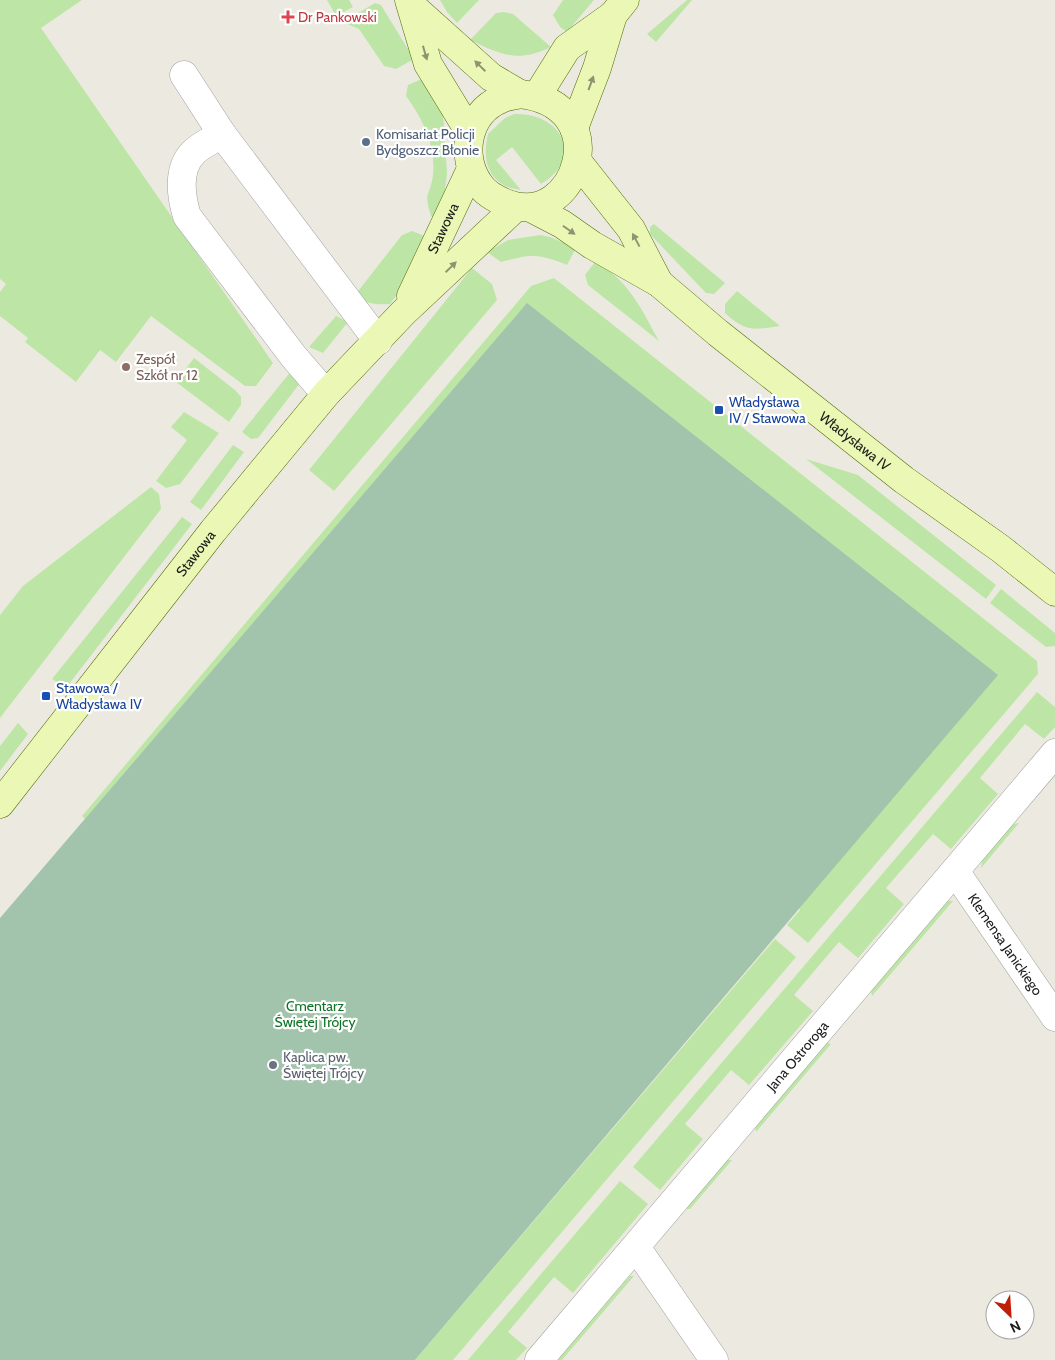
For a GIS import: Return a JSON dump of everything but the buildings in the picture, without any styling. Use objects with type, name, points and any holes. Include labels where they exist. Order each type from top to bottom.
[{"type":"street","points":[[410,3],[491,77],[528,95],[549,101],[566,114],[574,128],[579,144],[578,162],[572,177],[561,190],[524,208],[498,200],[481,187],[470,171],[468,159],[470,133],[485,109],[501,98],[528,95],[567,48],[619,7]]},
{"type":"street","points":[[410,3],[428,64],[470,133]]},
{"type":"street","points":[[574,128],[619,7]]},
{"type":"street","points":[[184,76],[222,134],[378,341]]},
{"type":"street","points":[[222,134],[192,154],[183,172],[182,201],[187,216],[294,356],[326,394]]},
{"type":"street","name":"Władysława IV","points":[[578,162],[631,229],[659,283]]},
{"type":"street","name":"Stawowa","points":[[403,313],[470,171]]},
{"type":"street","name":"Władysława IV","points":[[524,208],[562,224],[592,246],[659,283],[718,334],[889,468],[1001,549],[1055,592]]},
{"type":"street","name":"Stawowa","points":[[0,804],[214,531],[326,394],[403,313],[524,208]]},
{"type":"street","name":"Jana Ostroroga","points":[[539,1360],[1055,753]]},
{"type":"street","name":"Klemensa Janickiego","points":[[955,871],[1055,1017]]},
{"type":"street","points":[[636,1247],[714,1360]]},
{"type":"green space","points":[[0,0],[82,0],[41,28],[273,363],[256,386],[245,386],[151,316],[116,362],[100,350],[76,382],[25,342],[28,338],[0,316],[0,292],[6,284],[0,279]]},
{"type":"green space","points":[[327,0],[349,0],[353,7],[336,16]]},
{"type":"green space","points":[[440,0],[479,0],[457,23],[447,12]]},
{"type":"green space","points":[[563,0],[594,0],[567,32],[560,27],[553,15]]},
{"type":"green space","points":[[687,0],[692,0],[656,42],[647,34]]},
{"type":"green space","points":[[375,3],[381,5],[414,59],[396,69],[384,66],[359,29],[343,22]]},
{"type":"green space","points":[[496,13],[513,14],[551,47],[529,55],[519,56],[491,50],[470,40]]},
{"type":"green space","points":[[424,78],[442,112],[444,124],[447,174],[444,196],[436,219],[431,216],[427,198],[433,175],[430,143],[423,123],[406,96],[408,85]]},
{"type":"green space","points":[[514,114],[531,115],[545,120],[555,128],[562,138],[564,150],[562,162],[554,173],[541,184],[512,147],[496,160],[521,190],[510,188],[495,178],[487,163],[486,154],[488,134],[505,118]]},
{"type":"green space","points":[[654,224],[725,283],[714,294],[706,293],[650,234],[650,227]]},
{"type":"green space","points":[[412,231],[427,237],[400,291],[390,304],[371,303],[355,295],[402,235]]},
{"type":"green space","points":[[540,235],[550,237],[576,248],[567,265],[549,258],[534,256],[520,257],[501,262],[487,252],[508,240]]},
{"type":"green space","points":[[595,262],[617,277],[625,286],[640,307],[659,341],[588,285],[585,275]]},
{"type":"green space","points":[[472,268],[492,284],[497,300],[334,491],[309,470]]},
{"type":"green space","points":[[554,278],[1037,661],[1038,674],[808,943],[787,925],[800,910],[527,304],[85,819],[82,816],[531,286]]},
{"type":"green space","points":[[737,291],[780,326],[756,329],[738,324],[725,313],[725,304]]},
{"type":"green space","name":"Cmentarz Świętej Trójcy","points":[[527,303],[998,675],[415,1360],[0,1360],[0,918]]},
{"type":"green space","points":[[336,316],[348,322],[323,353],[309,347]]},
{"type":"green space","points":[[194,358],[235,390],[241,397],[241,405],[229,422],[176,382]]},
{"type":"green space","points":[[292,370],[300,383],[258,438],[251,439],[242,432]]},
{"type":"green space","points":[[184,412],[219,433],[180,484],[166,488],[156,481],[187,440],[171,427]]},
{"type":"green space","points":[[233,445],[244,452],[201,510],[190,502]]},
{"type":"green space","points":[[806,459],[858,475],[996,585],[986,599]]},
{"type":"green space","points":[[151,487],[159,494],[161,509],[0,718],[0,615],[23,586]]},
{"type":"green space","points":[[182,517],[192,524],[66,688],[52,679]]},
{"type":"green space","points":[[1001,589],[1055,633],[1055,646],[1046,647],[990,603]]},
{"type":"green space","points":[[1037,692],[1055,707],[1055,727],[1044,739],[1025,724],[980,778],[998,794],[951,849],[933,834],[886,888],[904,904],[858,958],[839,942],[794,995],[813,1011],[749,1085],[731,1070],[685,1124],[703,1139],[660,1190],[633,1167]]},
{"type":"green space","points":[[18,723],[28,734],[0,771],[0,746]]},
{"type":"green space","points":[[1019,823],[981,868],[982,861],[1013,824]]},
{"type":"green space","points":[[947,901],[953,901],[872,996],[871,991]]},
{"type":"green space","points":[[775,939],[796,957],[453,1360],[415,1360]]},
{"type":"green space","points":[[826,1042],[831,1044],[756,1132],[755,1126]]},
{"type":"green space","points":[[726,1160],[732,1160],[690,1209],[686,1209]]},
{"type":"green space","points":[[620,1181],[648,1204],[573,1293],[554,1277],[508,1332],[527,1348],[516,1360],[468,1360]]},
{"type":"green space","points":[[630,1276],[634,1276],[562,1360],[557,1360]]},
{"type":"place","name":"Dr Pankowski","points":[[288,17]]},
{"type":"place","name":"Komisariat Policji Bydgoszcz Błonie","points":[[366,142]]},
{"type":"place","name":"Zespół Szkół nr 12","points":[[126,367]]},
{"type":"place","name":"Władysława IV / Stawowa","points":[[719,410]]},
{"type":"place","name":"Stawowa / Władysława IV","points":[[46,696]]},
{"type":"place","name":"Kaplica pw. Świętej Trójcy","points":[[273,1065]]}]
